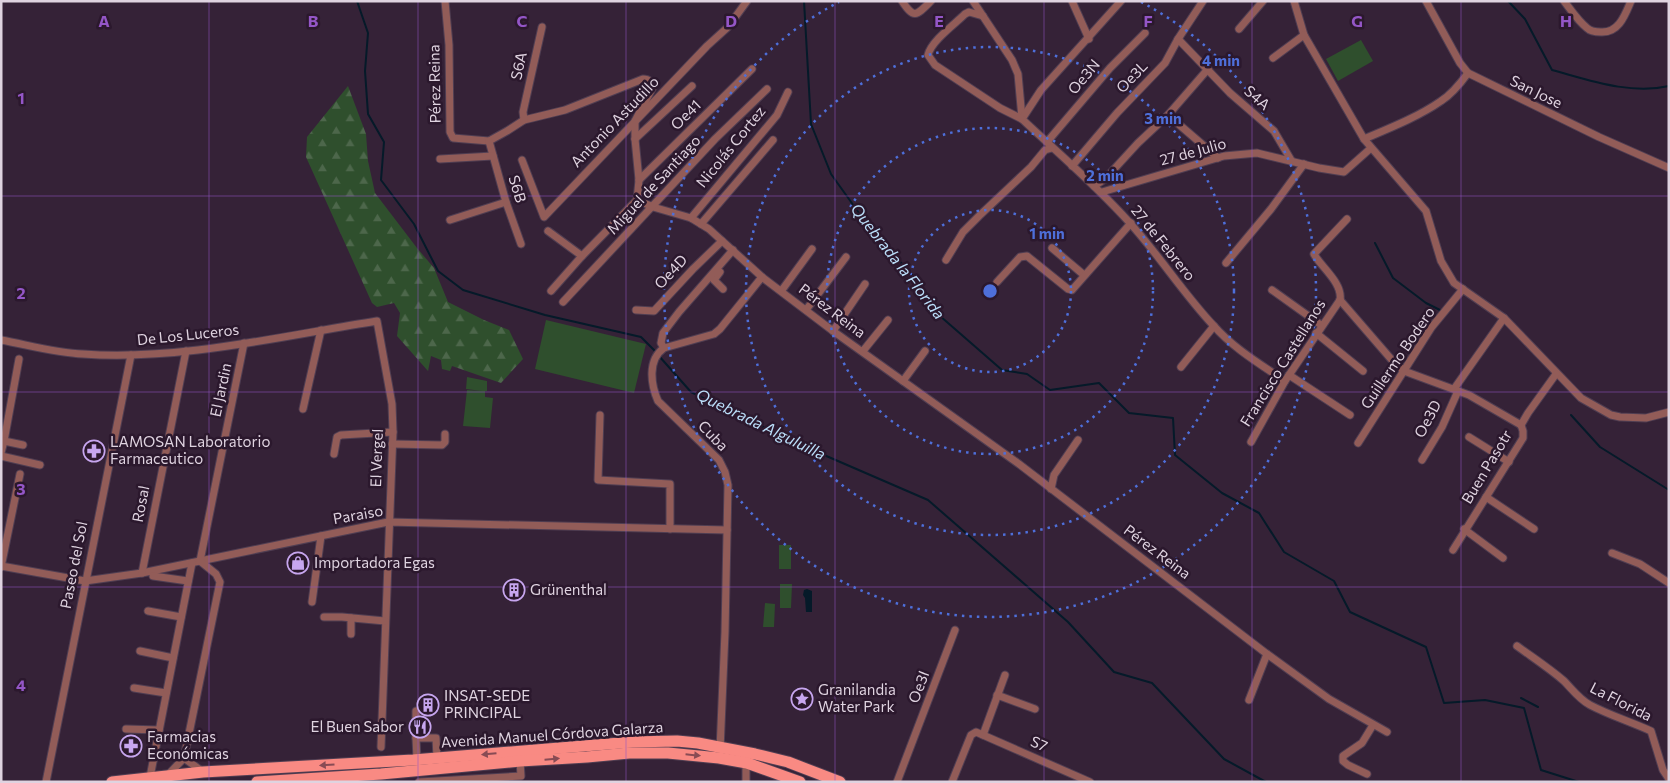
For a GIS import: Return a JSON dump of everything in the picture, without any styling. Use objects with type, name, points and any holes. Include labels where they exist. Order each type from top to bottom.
[{"type":"main road","name":"Avenida Manuel Córdova Galarza","points":[[112,782],[203,772],[418,760],[632,742],[677,741],[719,752],[800,782]]},
{"type":"main road","name":"Avenida Manuel Córdova Galarza","points":[[257,782],[382,778],[430,769],[629,753],[719,752],[755,754],[788,762],[840,782]]},
{"type":"street","name":"Pérez Reina","points":[[445,1],[449,45],[451,135],[453,138],[489,141]]},
{"type":"street","name":"Antonio Astudillo","points":[[522,160],[544,217],[707,46],[728,27],[748,1]]},
{"type":"street","points":[[902,1],[910,13],[913,14],[922,10],[931,1]]},
{"type":"street","points":[[973,1],[1012,60],[1018,74],[1022,119]]},
{"type":"street","points":[[1072,1],[1089,38]]},
{"type":"street","points":[[1022,119],[1041,90],[1121,1]]},
{"type":"street","name":"Oe3L","points":[[1072,166],[1117,113],[1165,63],[1203,1]]},
{"type":"street","points":[[1239,29],[1263,1]]},
{"type":"street","points":[[1294,1],[1304,35],[1364,139],[1426,211],[1441,261],[1454,283],[1504,318],[1581,398],[1611,415],[1620,417],[1646,418],[1669,412]]},
{"type":"street","points":[[1364,139],[1442,101],[1457,88],[1468,73],[1460,63],[1426,1]]},
{"type":"street","points":[[1564,1],[1587,29],[1609,32],[1619,25],[1625,17],[1631,1]]},
{"type":"street","name":"27 de Febrero","points":[[983,16],[969,12],[965,14],[934,43],[929,49],[928,55],[935,65],[1000,108],[1022,119],[1102,192],[1131,223],[1214,326],[1248,356],[1350,415]]},
{"type":"street","name":"S6A","points":[[524,120],[523,112],[542,27]]},
{"type":"street","name":"Oe3N","points":[[946,260],[964,232],[994,200],[1031,167],[1110,68],[1145,33]]},
{"type":"street","points":[[1273,58],[1304,35]]},
{"type":"street","name":"S4A","points":[[1178,39],[1230,93],[1274,131],[1291,160]]},
{"type":"street","name":"Oe41","points":[[639,180],[752,69]]},
{"type":"street","points":[[1094,186],[1105,179],[1138,143],[1168,115],[1208,69]]},
{"type":"street","name":"San Jose","points":[[1468,73],[1599,137],[1669,168]]},
{"type":"street","points":[[489,141],[524,120],[565,110],[643,79],[651,82],[653,87],[635,121],[639,180],[638,200],[582,256],[551,291]]},
{"type":"street","points":[[635,139],[692,86]]},
{"type":"street","name":"Miguel de Santiago","points":[[563,302],[715,139],[767,89]]},
{"type":"street","name":"Nicolás Cortez","points":[[691,218],[777,115],[788,92]]},
{"type":"street","points":[[1168,115],[1218,158]]},
{"type":"street","points":[[701,224],[773,140]]},
{"type":"street","name":"S6B","points":[[489,141],[506,202],[521,244]]},
{"type":"street","name":"27 de Julio","points":[[1102,192],[1218,158],[1257,153],[1344,172],[1371,148]]},
{"type":"street","points":[[440,159],[493,156]]},
{"type":"street","points":[[1226,263],[1271,209],[1304,164]]},
{"type":"street","name":"Pérez Reina","points":[[638,200],[653,207],[691,218],[701,224],[735,251],[762,277],[782,290],[833,331],[1051,488],[1267,654],[1329,699],[1387,732]]},
{"type":"street","points":[[450,220],[506,202]]},
{"type":"street","points":[[1347,219],[1314,254],[1338,288],[1341,295],[1340,300],[1391,360],[1404,371],[1468,395],[1521,425]]},
{"type":"street","points":[[997,282],[1023,256],[1027,256],[1068,290],[1072,290],[1131,223]]},
{"type":"street","points":[[548,231],[582,256]]},
{"type":"street","name":"Oe4D","points":[[636,310],[654,311],[722,241]]},
{"type":"street","points":[[1052,248],[1084,275]]},
{"type":"street","points":[[782,290],[812,249]]},
{"type":"street","points":[[723,289],[714,280],[735,251]]},
{"type":"street","name":"Cuba","points":[[719,752],[728,485],[725,472],[719,460],[658,401],[653,391],[652,377],[654,364],[660,351],[664,348],[661,343],[663,332],[696,292],[735,251]]},
{"type":"street","points":[[806,310],[846,257]]},
{"type":"street","points":[[664,348],[714,334],[762,277]]},
{"type":"street","points":[[833,331],[865,284]]},
{"type":"street","name":"Guillermo Bodero","points":[[1358,443],[1431,328],[1463,289]]},
{"type":"street","points":[[1272,290],[1321,325]]},
{"type":"street","name":"Francisco Castellanos","points":[[1251,442],[1287,378],[1321,325],[1340,300]]},
{"type":"street","name":"Oe3D","points":[[1422,460],[1442,427],[1456,390],[1504,318]]},
{"type":"street","points":[[863,351],[888,320]]},
{"type":"street","name":"De Los Luceros","points":[[1,340],[60,352],[131,355],[186,351],[377,322]]},
{"type":"street","name":"El Vergel","points":[[377,322],[392,404],[393,432],[388,522],[381,747]]},
{"type":"street","points":[[1181,367],[1214,326]]},
{"type":"street","points":[[303,409],[321,330]]},
{"type":"street","points":[[1316,333],[1363,371]]},
{"type":"street","name":"El Jardin","points":[[200,561],[244,343]]},
{"type":"street","name":"Rosal","points":[[142,573],[186,351]]},
{"type":"street","points":[[903,381],[925,351]]},
{"type":"street","name":"Paseo del Sol","points":[[46,782],[84,581],[131,355]]},
{"type":"street","points":[[20,359],[1,454],[40,465]]},
{"type":"street","name":"Buen Pasotr","points":[[1452,550],[1509,462],[1523,438],[1521,425],[1556,374]]},
{"type":"street","points":[[1658,414],[1669,420]]},
{"type":"street","points":[[600,415],[598,480],[670,484],[670,529]]},
{"type":"street","points":[[334,454],[337,437],[341,435],[393,432]]},
{"type":"street","points":[[392,444],[442,445],[445,434]]},
{"type":"street","points":[[1469,437],[1509,462]]},
{"type":"street","points":[[1051,488],[1054,475],[1078,440]]},
{"type":"street","points":[[4,441],[23,445]]},
{"type":"street","points":[[1,566],[20,474]]},
{"type":"street","points":[[1486,497],[1534,529]]},
{"type":"street","name":"Paraiso","points":[[1,566],[84,581],[142,573],[388,522],[727,530]]},
{"type":"street","points":[[1464,529],[1503,558]]},
{"type":"street","points":[[312,602],[322,536]]},
{"type":"street","points":[[1612,553],[1640,564],[1669,584]]},
{"type":"street","points":[[166,776],[184,758],[220,582],[216,574],[200,561]]},
{"type":"street","points":[[150,777],[192,562]]},
{"type":"street","points":[[153,576],[188,581]]},
{"type":"street","points":[[148,611],[181,617]]},
{"type":"street","points":[[324,617],[385,621]]},
{"type":"street","points":[[351,618],[351,634]]},
{"type":"street","name":"Oe3I","points":[[897,782],[956,630]]},
{"type":"street","name":"La Florida","points":[[1517,646],[1564,681],[1588,704],[1627,723],[1651,731],[1663,770],[1669,779]]},
{"type":"street","points":[[140,652],[173,658]]},
{"type":"street","points":[[1249,700],[1267,654]]},
{"type":"street","points":[[952,782],[971,735],[980,733],[1005,675]]},
{"type":"street","points":[[134,688],[166,693]]},
{"type":"street","points":[[997,695],[1035,709]]},
{"type":"street","points":[[416,710],[418,760]]},
{"type":"street","points":[[1367,774],[1348,766],[1343,761],[1343,756],[1362,743],[1373,725]]},
{"type":"street","points":[[126,729],[159,730]]},
{"type":"street","name":"S7","points":[[980,733],[1090,782]]},
{"type":"street","points":[[416,738],[436,738],[437,758]]},
{"type":"street","points":[[746,782],[747,763],[755,754]]},
{"type":"street","points":[[184,758],[203,772]]},
{"type":"street","points":[[419,782],[521,779],[520,761]]},
{"type":"street","points":[[430,769],[432,781]]},
{"type":"street","points":[[774,772],[788,782]]},
{"type":"green space","points":[[1361,40],[1373,61],[1338,81],[1326,59]]},
{"type":"green space","points":[[348,86],[366,134],[368,161],[375,193],[434,268],[448,302],[509,330],[523,359],[501,383],[452,366],[450,371],[442,369],[441,360],[431,356],[428,371],[397,336],[400,313],[394,303],[377,307],[372,303],[306,157],[307,137]]},
{"type":"green space","points":[[546,320],[646,344],[634,393],[535,369]]},
{"type":"green space","points":[[467,377],[487,381],[485,397],[493,398],[490,428],[463,426],[467,390],[482,391],[466,389]]},
{"type":"green space","points":[[779,545],[791,545],[791,569],[779,569]]},
{"type":"green space","points":[[780,584],[792,584],[791,608],[780,608]]},
{"type":"green space","points":[[765,603],[775,604],[774,627],[763,627]]},
{"type":"water","points":[[804,590],[812,591],[812,612],[806,612],[803,595]]},
{"type":"waterway","name":"Quebrada Alguluilla","points":[[357,1],[368,33],[365,71],[368,114],[384,142],[381,180],[414,224],[438,271],[463,290],[545,315],[641,337],[656,352]]},
{"type":"waterway","name":"Quebrada la Florida","points":[[804,1],[811,124],[831,174],[869,227],[921,285],[940,316],[1002,370],[1027,374],[1050,390],[1099,383],[1129,413],[1173,418],[1175,455],[1222,493],[1259,513],[1284,552],[1334,581],[1350,612],[1426,647],[1444,703],[1485,700],[1524,708],[1541,770],[1579,782]]},
{"type":"waterway","points":[[1508,1],[1525,19],[1552,70],[1625,88],[1639,89],[1669,86]]},
{"type":"waterway","points":[[1375,243],[1393,278],[1426,303],[1440,310]]},
{"type":"waterway","name":"Quebrada Alguluilla","points":[[659,356],[691,392],[794,442],[928,500],[1068,622],[1114,672],[1152,683],[1224,759],[1266,782]]},
{"type":"waterway","points":[[1571,415],[1600,447],[1669,490]]},
{"type":"waterway","points":[[1521,698],[1538,707]]},
{"type":"place","name":"LAMOSAN Laboratorio Farmaceutico","points":[[94,451]]},
{"type":"place","name":"Importadora Egas","points":[[298,563]]},
{"type":"place","name":"Grünenthal","points":[[514,590]]},
{"type":"place","name":"Granilandia Water Park","points":[[802,699]]},
{"type":"place","name":"INSAT-SEDE PRINCIPAL","points":[[428,705]]},
{"type":"place","name":"El Buen Sabor","points":[[420,727]]},
{"type":"place","name":"Farmacias Económicas","points":[[131,746]]}]
